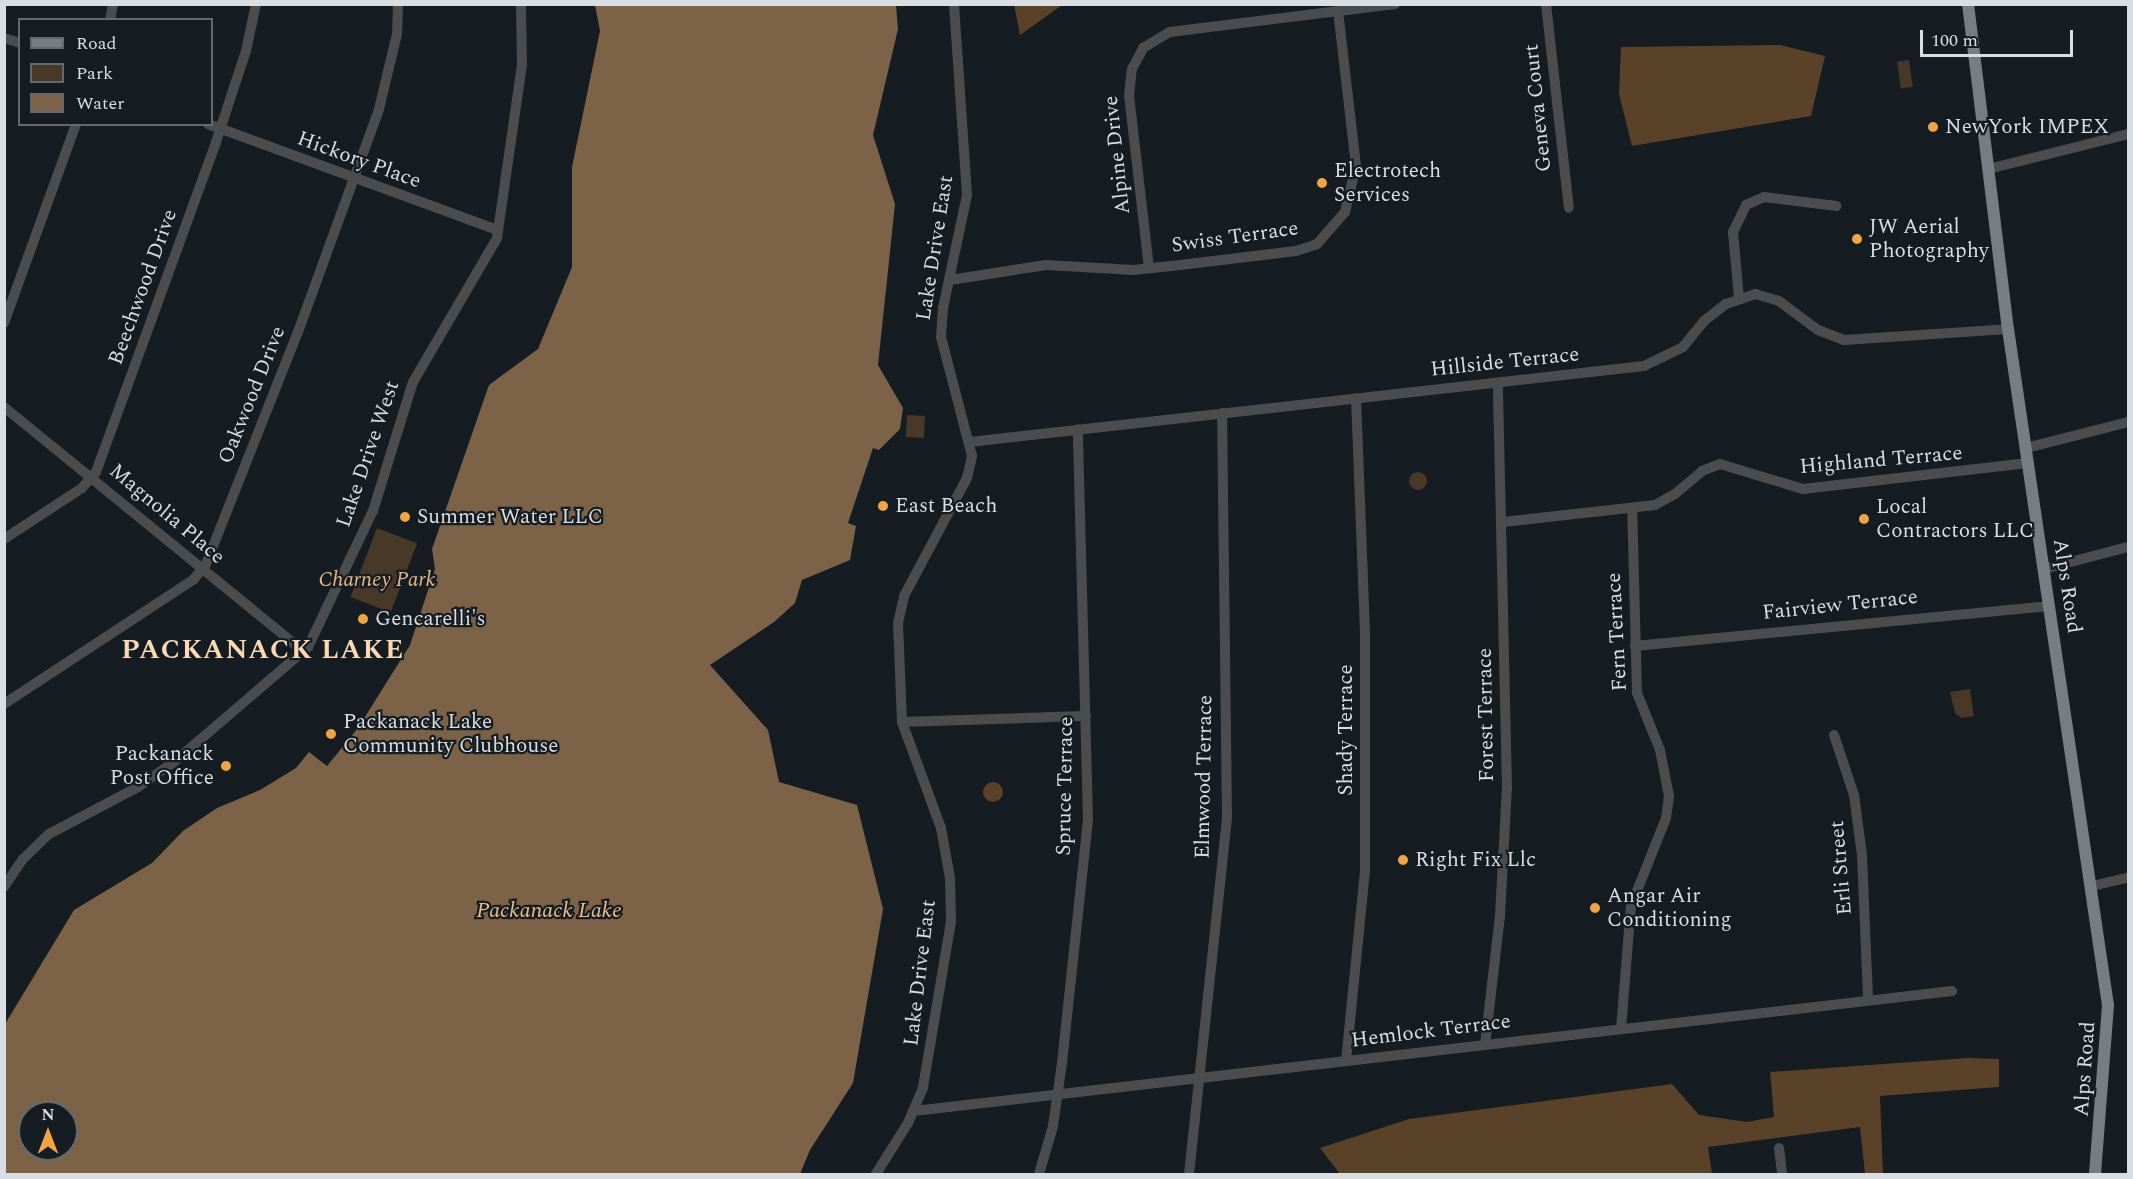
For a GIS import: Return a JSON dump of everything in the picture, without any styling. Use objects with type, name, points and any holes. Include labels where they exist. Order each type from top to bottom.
[{"type":"main road","name":"Alps Road","points":[[1968,4],[2008,329],[2092,886],[2109,1027],[2095,1174]]},
{"type":"street","name":"Beechwood Drive","points":[[92,477],[220,129],[246,51],[256,4]]},
{"type":"street","name":"Oakwood Drive","points":[[202,569],[355,179],[380,109],[397,34],[398,4]]},
{"type":"street","name":"Lake Drive West","points":[[4,887],[23,859],[49,834],[138,787],[174,762],[304,652],[373,511],[413,382],[485,262],[498,230],[509,133],[522,64],[521,4]]},
{"type":"street","name":"Lake Drive East","points":[[876,1174],[914,1112],[928,1068],[951,903],[941,828],[902,722],[900,609],[967,478],[970,442],[941,337],[965,204],[967,165],[954,4]]},
{"type":"street","name":"Alpine Drive","points":[[1149,268],[1129,96],[1132,69],[1143,48],[1170,32],[1395,4]]},
{"type":"street","name":"Geneva Court","points":[[1546,4],[1569,208]]},
{"type":"street","name":"Swiss Terrace","points":[[950,280],[1046,265],[1149,268],[1305,249],[1337,225],[1351,198],[1356,166],[1338,11]]},
{"type":"street","points":[[4,323],[75,126]]},
{"type":"street","name":"Hickory Place","points":[[213,126],[498,230]]},
{"type":"street","points":[[1988,169],[2128,134]]},
{"type":"street","points":[[1739,298],[1733,232],[1746,205],[1764,197],[1836,206]]},
{"type":"street","name":"Hillside Terrace","points":[[970,442],[1658,363],[1683,347],[1715,311],[1739,298],[1755,294],[1779,301],[1818,330],[1844,340],[2008,329]]},
{"type":"street","name":"Forest Terrace","points":[[1485,1045],[1506,850],[1503,522],[1498,382]]},
{"type":"street","name":"Shady Terrace","points":[[1346,1061],[1365,872],[1365,632],[1356,398]]},
{"type":"street","name":"Magnolia Place","points":[[4,407],[304,652]]},
{"type":"street","name":"Elmwood Terrace","points":[[1189,1174],[1227,816],[1222,413]]},
{"type":"street","points":[[2026,448],[2128,422]]},
{"type":"street","name":"Spruce Terrace","points":[[1040,1174],[1058,1094],[1087,837],[1078,429]]},
{"type":"street","name":"Highland Terrace","points":[[1503,522],[1632,508],[1665,501],[1702,471],[1720,464],[1803,489],[2028,463]]},
{"type":"street","points":[[4,539],[92,477]]},
{"type":"street","name":"Fern Terrace","points":[[1621,1029],[1631,906],[1666,818],[1669,796],[1660,750],[1637,693],[1632,508]]},
{"type":"street","points":[[2044,569],[2128,547]]},
{"type":"street","points":[[4,704],[202,569]]},
{"type":"street","name":"Fairview Terrace","points":[[1635,646],[1950,612],[2050,606]]},
{"type":"street","points":[[902,722],[1086,716]]},
{"type":"street","name":"Erli Street","points":[[1834,735],[1849,775],[1857,819],[1864,883],[1868,1000]]},
{"type":"street","points":[[2092,886],[2128,878]]},
{"type":"street","name":"Hemlock Terrace","points":[[914,1112],[1952,991]]},
{"type":"street","points":[[1779,1148],[1782,1174]]},
{"type":"green space","points":[[1909,60],[1913,87],[1901,88],[1897,62]]},
{"type":"green space","points":[[907,415],[925,416],[924,438],[906,437]]},
{"type":"green space","points":[[1418,472],[1424,475],[1427,481],[1424,487],[1418,490],[1412,487],[1409,481],[1412,475]]},
{"type":"green space","name":"Charney Park","points":[[377,528],[417,543],[391,612],[350,597]]},
{"type":"green space","points":[[1970,689],[1974,716],[1961,718],[1955,713],[1950,692]]},
{"type":"shaded area","points":[[1014,4],[1062,4],[1062,5],[1020,35]]},
{"type":"shaded area","points":[[1780,45],[1825,56],[1811,116],[1632,146],[1619,94],[1621,47]]},
{"type":"shaded area","points":[[993,782],[1000,785],[1003,792],[1000,799],[993,802],[986,799],[983,792],[986,785]]},
{"type":"shaded area","points":[[1968,1058],[1999,1059],[1999,1087],[1880,1096],[1883,1174],[1865,1174],[1860,1127],[1708,1147],[1712,1174],[1340,1174],[1320,1148],[1409,1119],[1672,1084],[1699,1115],[1747,1122],[1774,1117],[1770,1072]]},
{"type":"water","name":"Packanack Lake","points":[[595,5],[896,5],[898,29],[873,135],[895,204],[878,365],[903,408],[900,429],[879,450],[873,448],[848,523],[856,526],[850,560],[802,580],[795,603],[774,622],[710,665],[768,730],[779,782],[857,805],[883,909],[853,1083],[810,1150],[800,1174],[5,1174],[5,1024],[74,910],[152,863],[183,831],[217,808],[260,790],[296,768],[309,752],[327,766],[358,728],[410,645],[435,569],[432,549],[489,385],[538,349],[572,267],[572,167],[600,31]]},
{"type":"place","name":"NewYork IMPEX","points":[[1933,127]]},
{"type":"place","name":"Electrotech Services","points":[[1322,183]]},
{"type":"place","name":"JW Aerial Photography","points":[[1857,239]]},
{"type":"place","name":"East Beach","points":[[883,506]]},
{"type":"place","name":"Summer Water LLC","points":[[405,517]]},
{"type":"place","name":"Local Contractors LLC","points":[[1864,519]]},
{"type":"place","name":"Gencarelli's","points":[[363,619]]},
{"type":"place","name":"Packanack Lake Community Clubhouse","points":[[331,734]]},
{"type":"place","name":"Packanack Post Office","points":[[226,766]]},
{"type":"place","name":"Right Fix Llc","points":[[1403,860]]},
{"type":"place","name":"Angar Air Conditioning","points":[[1595,908]]},
{"type":"district","name":"PACKANACK LAKE","points":[[263,651]]}]
